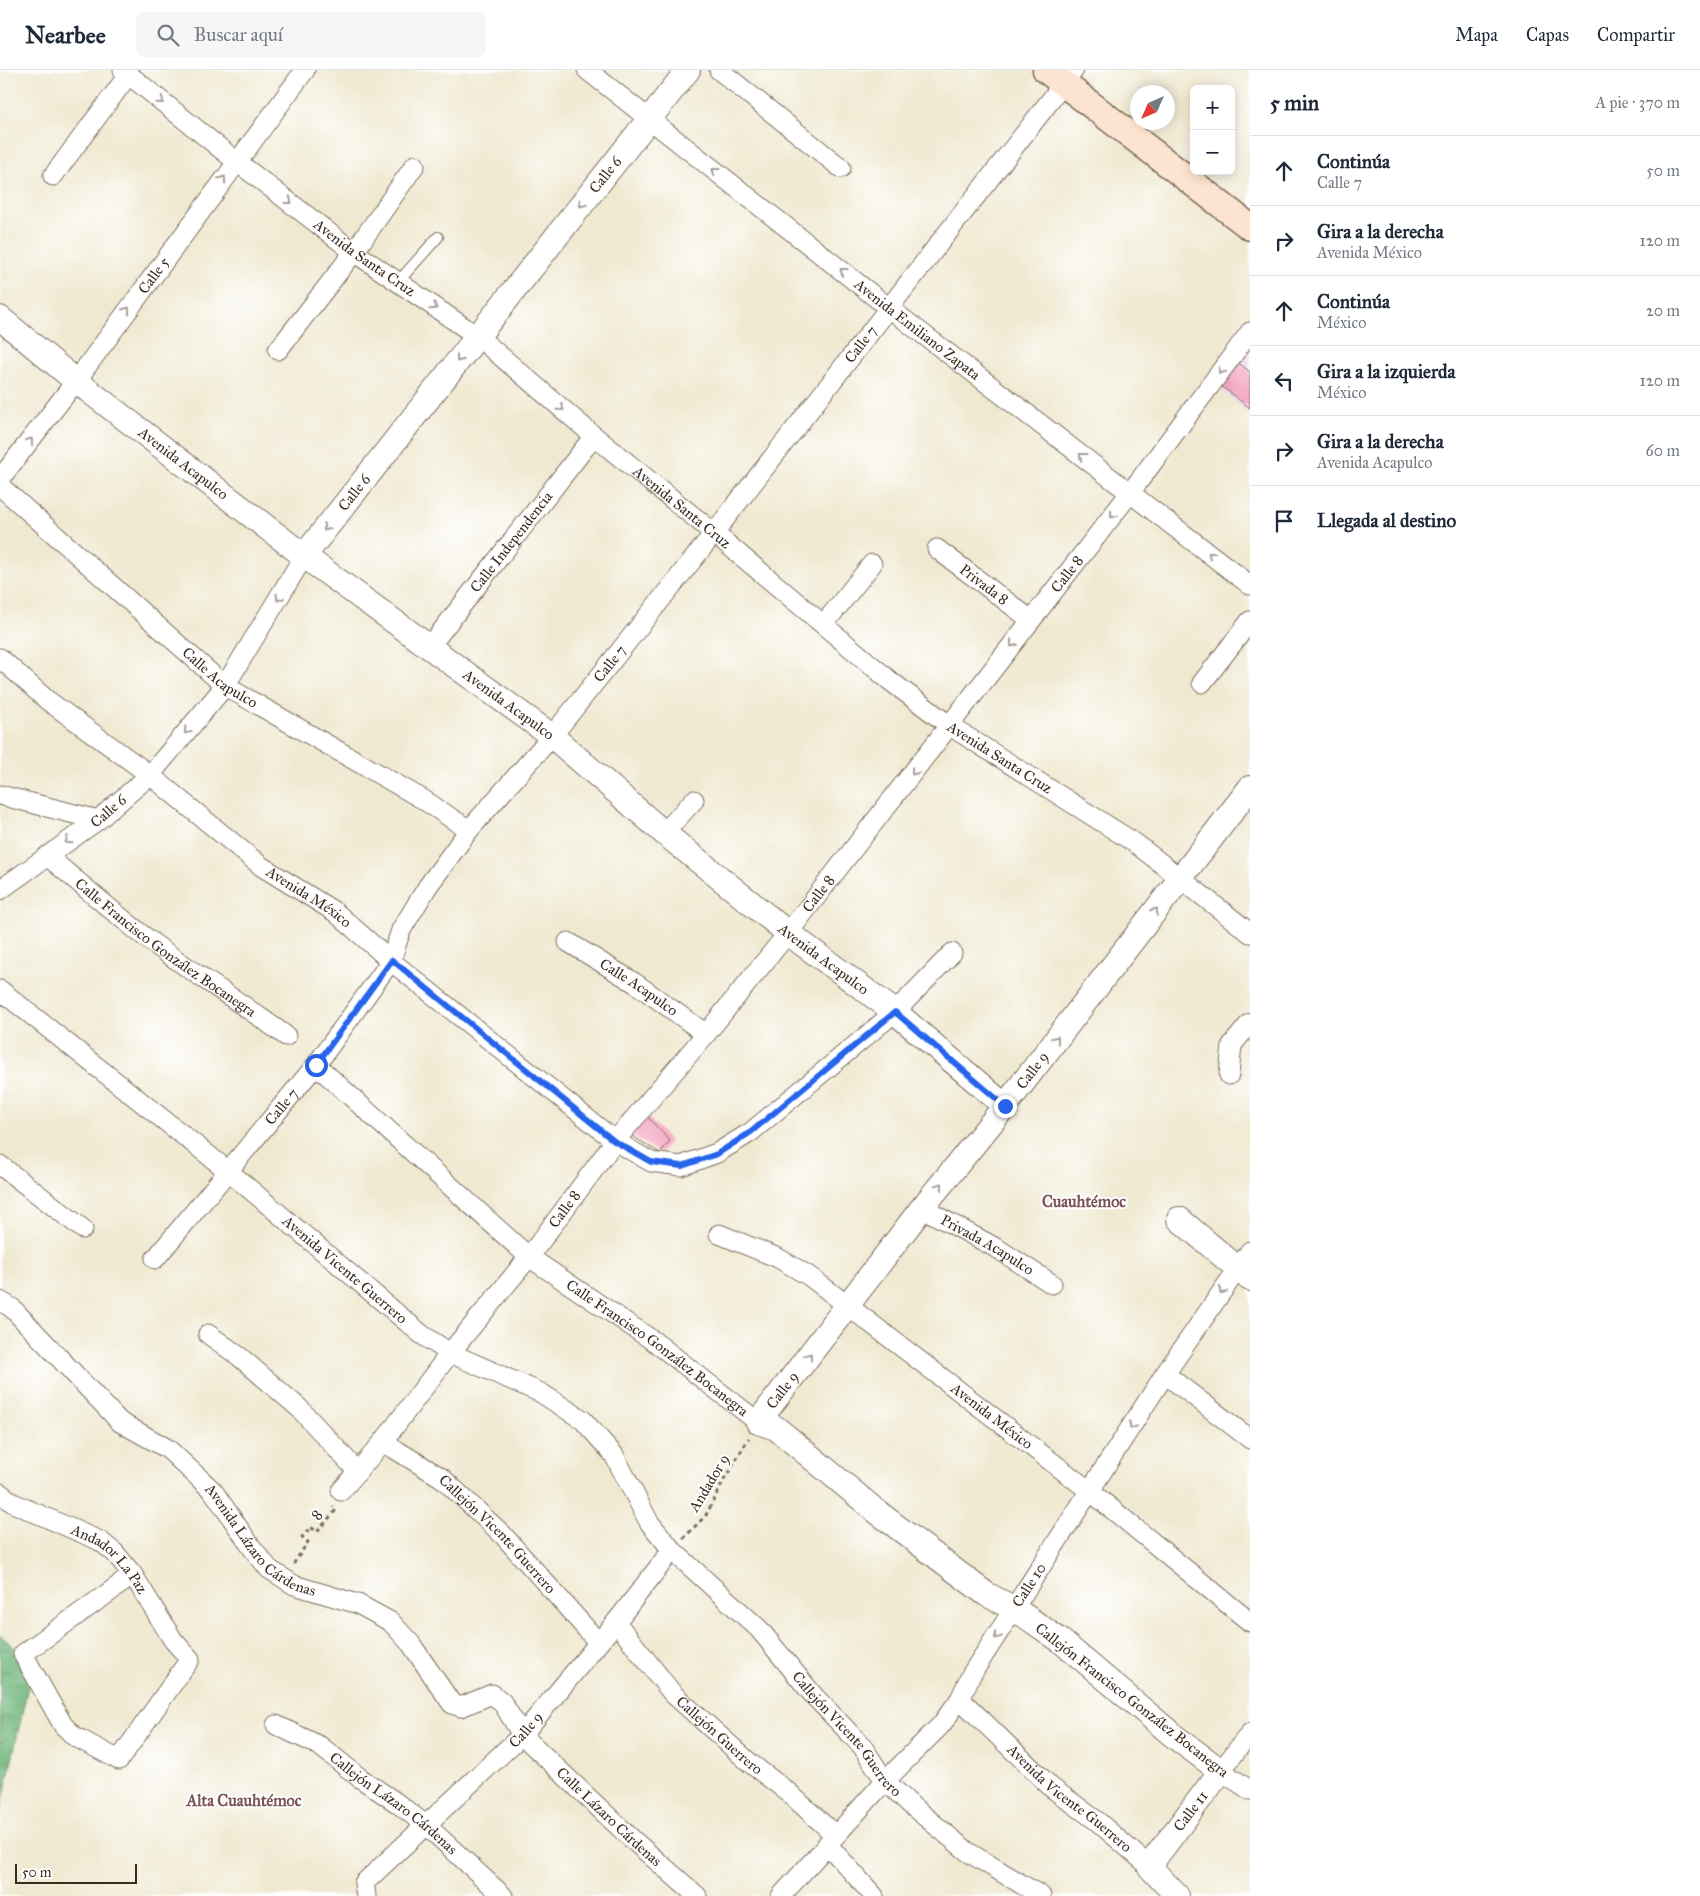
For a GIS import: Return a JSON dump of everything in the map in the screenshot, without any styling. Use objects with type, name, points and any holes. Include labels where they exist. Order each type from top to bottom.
[{"type":"main road","points":[[1065,73],[1190,164]]},
{"type":"main road","points":[[1065,73],[1250,227]]},
{"type":"main road","points":[[1205,175],[1250,210]]},
{"type":"street","name":"Calle 5","points":[[0,479],[76,380],[305,70]]},
{"type":"street","name":"Avenida Emiliano Zapata","points":[[587,70],[889,308],[1250,585]]},
{"type":"street","name":"Calle 6","points":[[0,890],[98,820],[150,775],[225,686],[304,556],[688,70]]},
{"type":"street","points":[[719,70],[841,168]]},
{"type":"street","name":"Avenida Santa Cruz","points":[[126,72],[236,161],[354,252],[477,336],[594,436],[714,533],[889,680],[950,726],[1135,843],[1250,933]]},
{"type":"street","points":[[53,176],[126,72]]},
{"type":"street","name":"Calle 7","points":[[155,1259],[316,1065],[392,960],[401,930],[428,886],[469,830],[552,736],[714,533],[889,308],[1065,73]]},
{"type":"street","points":[[278,350],[354,252],[415,165]]},
{"type":"street","name":"Avenida Acapulco","points":[[0,318],[76,380],[304,556],[552,736],[664,833],[788,933],[895,1012],[1005,1106]]},
{"type":"street","name":"Calle 8","points":[[341,1491],[383,1442],[450,1353],[529,1257],[614,1141],[706,1034],[788,933],[1130,493],[1250,332]]},
{"type":"street","name":"Calle Independencia","points":[[430,646],[594,436]]},
{"type":"street","name":"Calle Acapulco","points":[[0,486],[225,686],[424,800],[469,830]]},
{"type":"street","name":"Privada 8","points":[[937,549],[1032,620]]},
{"type":"street","points":[[824,624],[872,564]]},
{"type":"street","points":[[1202,683],[1250,621]]},
{"type":"street","name":"Avenida México","points":[[0,658],[47,700],[150,775],[260,866],[334,912],[614,1141],[651,1162],[682,1166],[717,1154],[751,1132],[895,1012]]},
{"type":"street","name":"Calle 9","points":[[758,1422],[922,1208],[1005,1106],[1250,788]]},
{"type":"street","points":[[0,795],[98,820]]},
{"type":"street","points":[[664,833],[694,800]]},
{"type":"street","name":"Calle Francisco González Bocanegra","points":[[47,856],[149,940],[286,1036]]},
{"type":"street","name":"Calle Acapulco","points":[[568,942],[635,983],[706,1034]]},
{"type":"street","points":[[895,1012],[952,952]]},
{"type":"street","name":"Avenida Vicente Guerrero","points":[[0,990],[227,1170],[421,1334],[450,1353],[541,1393],[583,1420],[614,1455],[649,1522],[672,1550]]},
{"type":"street","points":[[1229,1075],[1232,1045],[1250,1023]]},
{"type":"street","name":"Calle Francisco González Bocanegra","points":[[316,1065],[529,1257],[655,1342],[758,1422],[776,1428],[884,1517],[986,1594],[1015,1609]]},
{"type":"street","points":[[0,1165],[83,1229]]},
{"type":"street","name":"Privada Acapulco","points":[[922,1208],[998,1249],[1052,1284]]},
{"type":"street","points":[[1179,1219],[1246,1266]]},
{"type":"street","name":"Avenida México","points":[[719,1234],[778,1258],[809,1276],[1091,1492],[1250,1622]]},
{"type":"street","name":"Calle 10","points":[[781,1896],[886,1781],[941,1725],[960,1699],[971,1675],[1091,1492],[1165,1374],[1246,1266]]},
{"type":"street","name":"Avenida Lázaro Cárdenas","points":[[0,1301],[12,1308],[120,1422],[168,1449],[213,1490],[269,1569],[294,1585],[358,1604],[391,1622],[411,1644],[452,1704],[461,1706],[492,1694],[502,1702],[522,1735]]},
{"type":"street","points":[[208,1334],[240,1357],[299,1408],[358,1472]]},
{"type":"street","points":[[1165,1374],[1250,1439]]},
{"type":"street","name":"Callejón Vicente Guerrero","points":[[383,1442],[442,1478],[503,1535],[598,1642]]},
{"type":"street","name":"Andador La Paz","points":[[0,1493],[13,1503],[100,1541],[115,1553],[133,1575],[173,1640],[190,1659],[119,1760],[74,1736],[63,1725],[23,1654],[133,1575]]},
{"type":"street","name":"Calle 9","points":[[365,1894],[364,1884],[522,1735],[616,1622],[672,1550]]},
{"type":"street","name":"Callejón Vicente Guerrero","points":[[672,1550],[759,1629],[814,1696],[862,1746],[886,1781],[912,1806],[968,1852],[1041,1896]]},
{"type":"street","name":"Callejón Francisco González Bocanegra","points":[[1015,1609],[1061,1641],[1175,1737],[1250,1790]]},
{"type":"street","name":"Callejón Guerrero","points":[[616,1622],[673,1694],[831,1840],[874,1896]]},
{"type":"street","name":"Avenida Vicente Guerrero","points":[[960,1699],[1052,1788],[1097,1821],[1150,1866],[1177,1896]]},
{"type":"street","name":"Callejón Lázaro Cárdenas","points":[[276,1725],[320,1746],[427,1826],[503,1896]]},
{"type":"street","name":"Calle 11","points":[[1150,1866],[1250,1733]]},
{"type":"street","name":"Calle Lázaro Cárdenas","points":[[522,1735],[634,1841],[697,1896]]},
{"type":"lane","points":[[398,282],[438,237]]},
{"type":"path","name":"Andador 9","points":[[672,1550],[706,1515],[758,1422]]},
{"type":"path","name":"8","points":[[269,1569],[276,1556],[294,1563],[308,1542],[302,1537],[310,1527],[317,1532],[336,1510],[330,1504],[341,1491]]},
{"type":"shaded area","points":[[1250,338],[1250,413],[1214,385]]},
{"type":"green space","points":[[0,1635],[33,1664],[0,1814]]},
{"type":"building","points":[[1235,360],[1250,372],[1250,408],[1217,383]]},
{"type":"building","points":[[644,1113],[670,1141],[660,1153],[627,1133]]},
{"type":"district","name":"Cuauhtémoc","points":[[1084,1201]]},
{"type":"district","name":"Alta Cuauhtémoc","points":[[244,1800]]},
{"type":"route","points":[[316,1065],[392,960],[614,1141],[651,1162],[682,1166],[717,1154],[751,1132],[895,1012],[1005,1106]]}]
